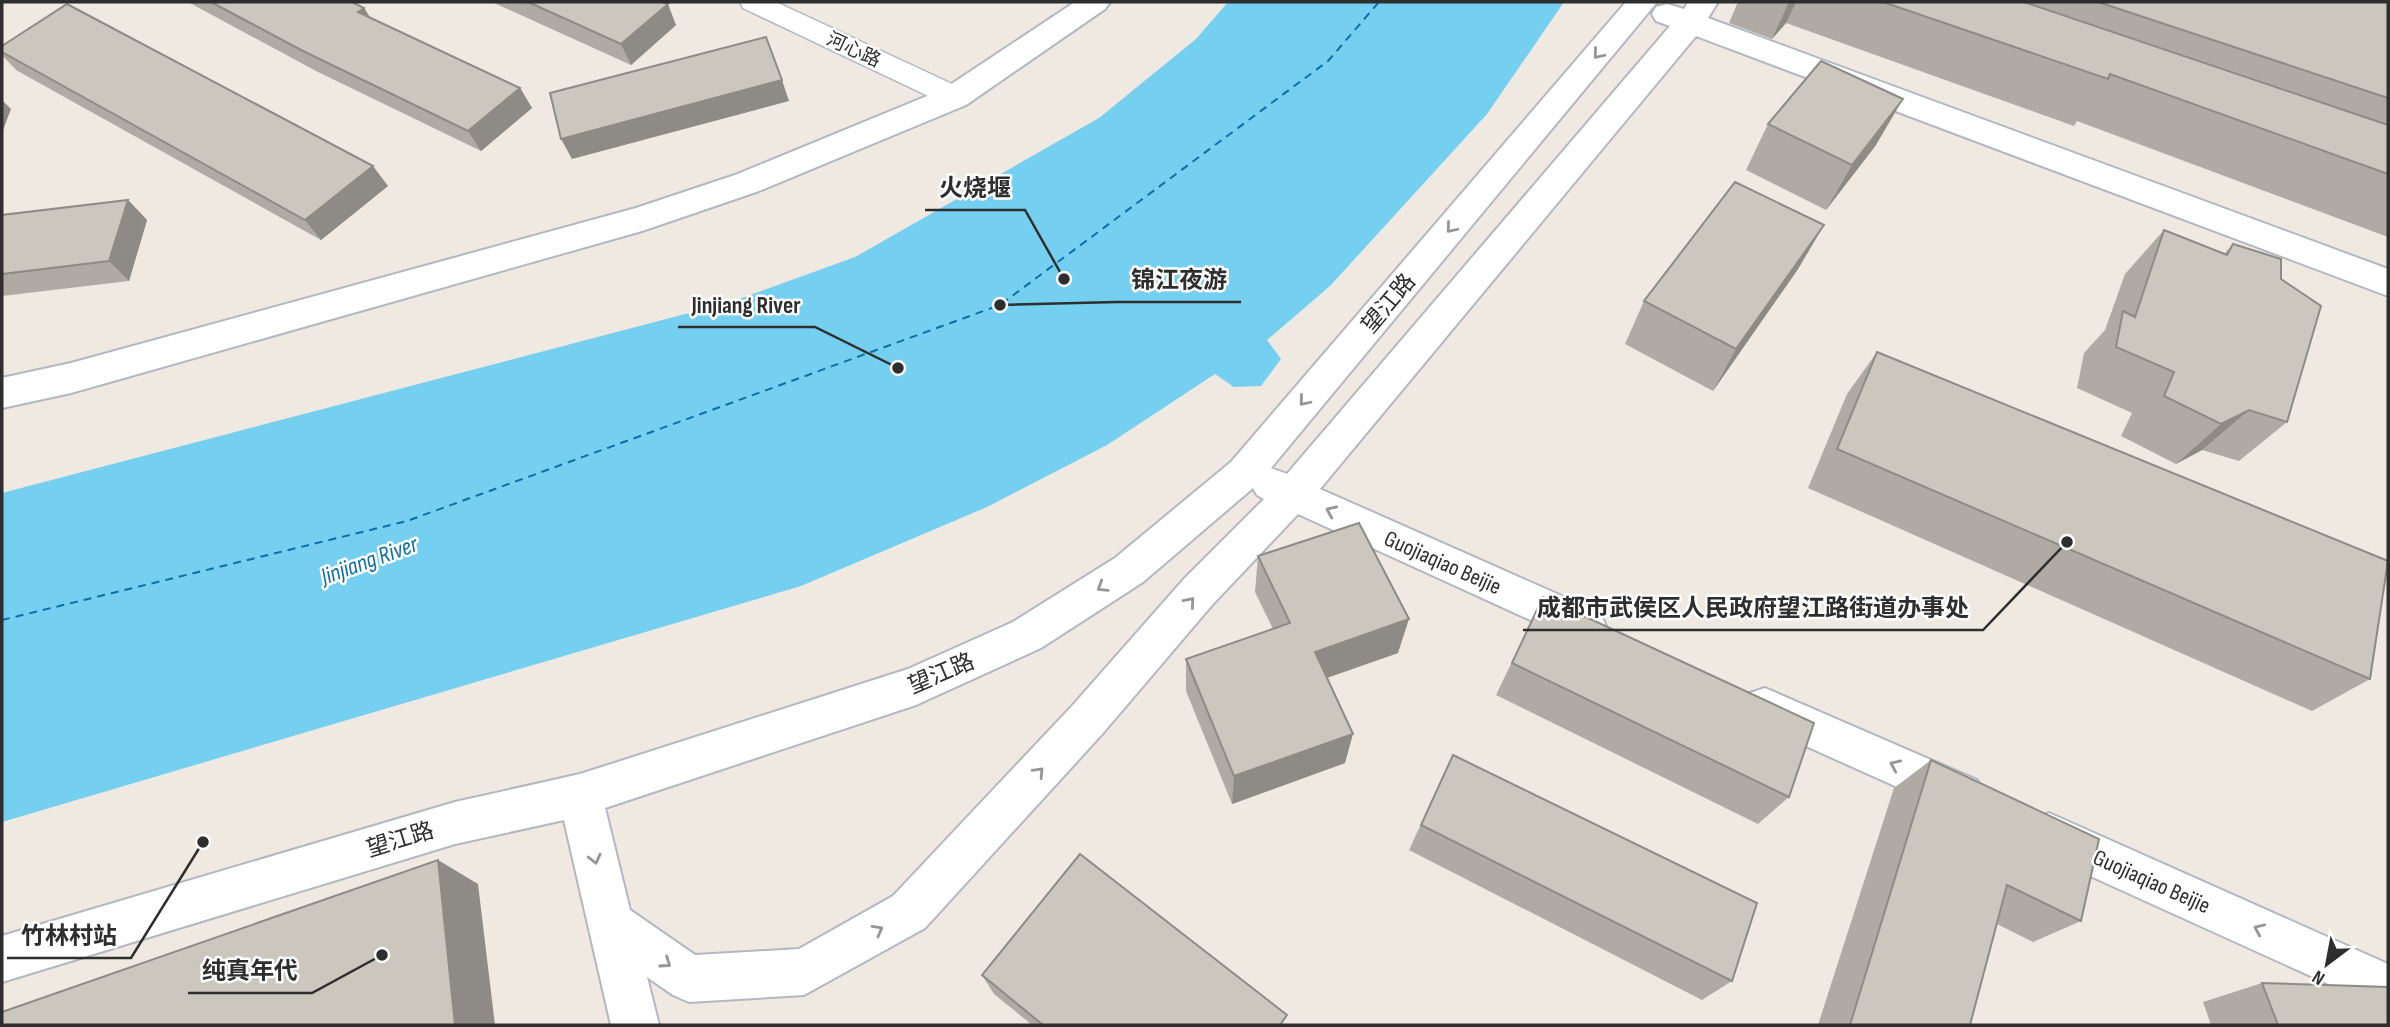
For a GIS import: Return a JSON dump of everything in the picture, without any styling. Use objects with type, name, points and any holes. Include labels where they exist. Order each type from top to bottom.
[{"type":"street","name":"河心路","points":[[753,2],[955,96]]},
{"type":"street","points":[[2,393],[71,378],[642,219],[747,183],[955,96],[1096,2]]},
{"type":"street","points":[[1639,2],[1697,12],[2388,283]]},
{"type":"street","name":"望江路","points":[[2,959],[455,822],[580,795],[916,686],[1027,635],[1129,570],[1235,468],[1639,2]]},
{"type":"street","points":[[611,924],[689,979],[804,972],[909,912],[1088,719],[1198,592],[1293,494],[1697,12]]},
{"type":"street","name":"Guojiaqiao Beijie","points":[[1235,468],[1624,643]]},
{"type":"street","name":"Guojiaqiao Beijie","points":[[1726,689],[2388,988]]},
{"type":"street","points":[[580,795],[635,1025]]},
{"type":"water","points":[[1228,2],[1564,2],[1487,114],[1330,286],[1267,340],[1281,359],[1261,386],[1234,387],[1215,374],[1107,445],[987,507],[801,586],[2,822],[2,493],[731,302],[855,257],[1099,118],[1196,39]]},
{"type":"building","points":[[211,2],[352,2],[364,8],[358,12],[520,88],[468,131],[301,50]]},
{"type":"building","points":[[528,2],[662,2],[668,4],[621,44]]},
{"type":"building","points":[[1883,2],[2024,2],[2388,125],[2388,174],[2110,74],[2108,79]]},
{"type":"building","points":[[2098,2],[2388,2],[2388,98]]},
{"type":"building","points":[[67,4],[373,166],[305,220],[2,52],[2,46]]},
{"type":"building","points":[[766,37],[782,80],[561,139],[550,93]]},
{"type":"building","points":[[1821,61],[1903,99],[1852,165],[1768,124]]},
{"type":"building","points":[[1735,182],[1824,225],[1736,349],[1644,301]]},
{"type":"building","points":[[128,200],[109,261],[2,274],[2,215]]},
{"type":"building","points":[[2164,230],[2227,255],[2233,244],[2281,259],[2281,279],[2321,306],[2287,422],[2249,410],[2221,424],[2164,396],[2174,372],[2116,347],[2123,311],[2135,317]]},
{"type":"building","points":[[1877,352],[2388,561],[2370,679],[1837,449]]},
{"type":"building","points":[[1359,523],[1409,619],[1315,652],[1353,734],[1234,776],[1186,659],[1290,623],[1258,556]]},
{"type":"building","points":[[1543,597],[1814,723],[1789,797],[1512,663]]},
{"type":"building","points":[[1453,755],[1757,903],[1732,981],[1421,825]]},
{"type":"building","points":[[1931,760],[2099,839],[2081,921],[2007,885],[1970,1025],[1850,1025]]},
{"type":"building","points":[[1080,854],[1287,1015],[1280,1025],[1043,1025],[982,975]]},
{"type":"building","points":[[438,860],[455,1025],[2,1025],[2,1012]]},
{"type":"building","points":[[2262,983],[2388,987],[2388,1025],[2278,1025]]},
{"type":"ferry route","points":[[2,620],[407,521],[1000,305],[1328,61],[1379,2]]},
{"type":"place","name":"火烧堰","points":[[1064,279]]},
{"type":"place","name":"锦江夜游","points":[[1000,305]]},
{"type":"place","name":"Jinjiang River","points":[[898,368]]},
{"type":"place","name":"成都市武侯区人民政府望江路街道办事处","points":[[2067,542]]},
{"type":"place","name":"竹林村站","points":[[203,842]]},
{"type":"place","name":"纯真年代","points":[[382,955]]}]
